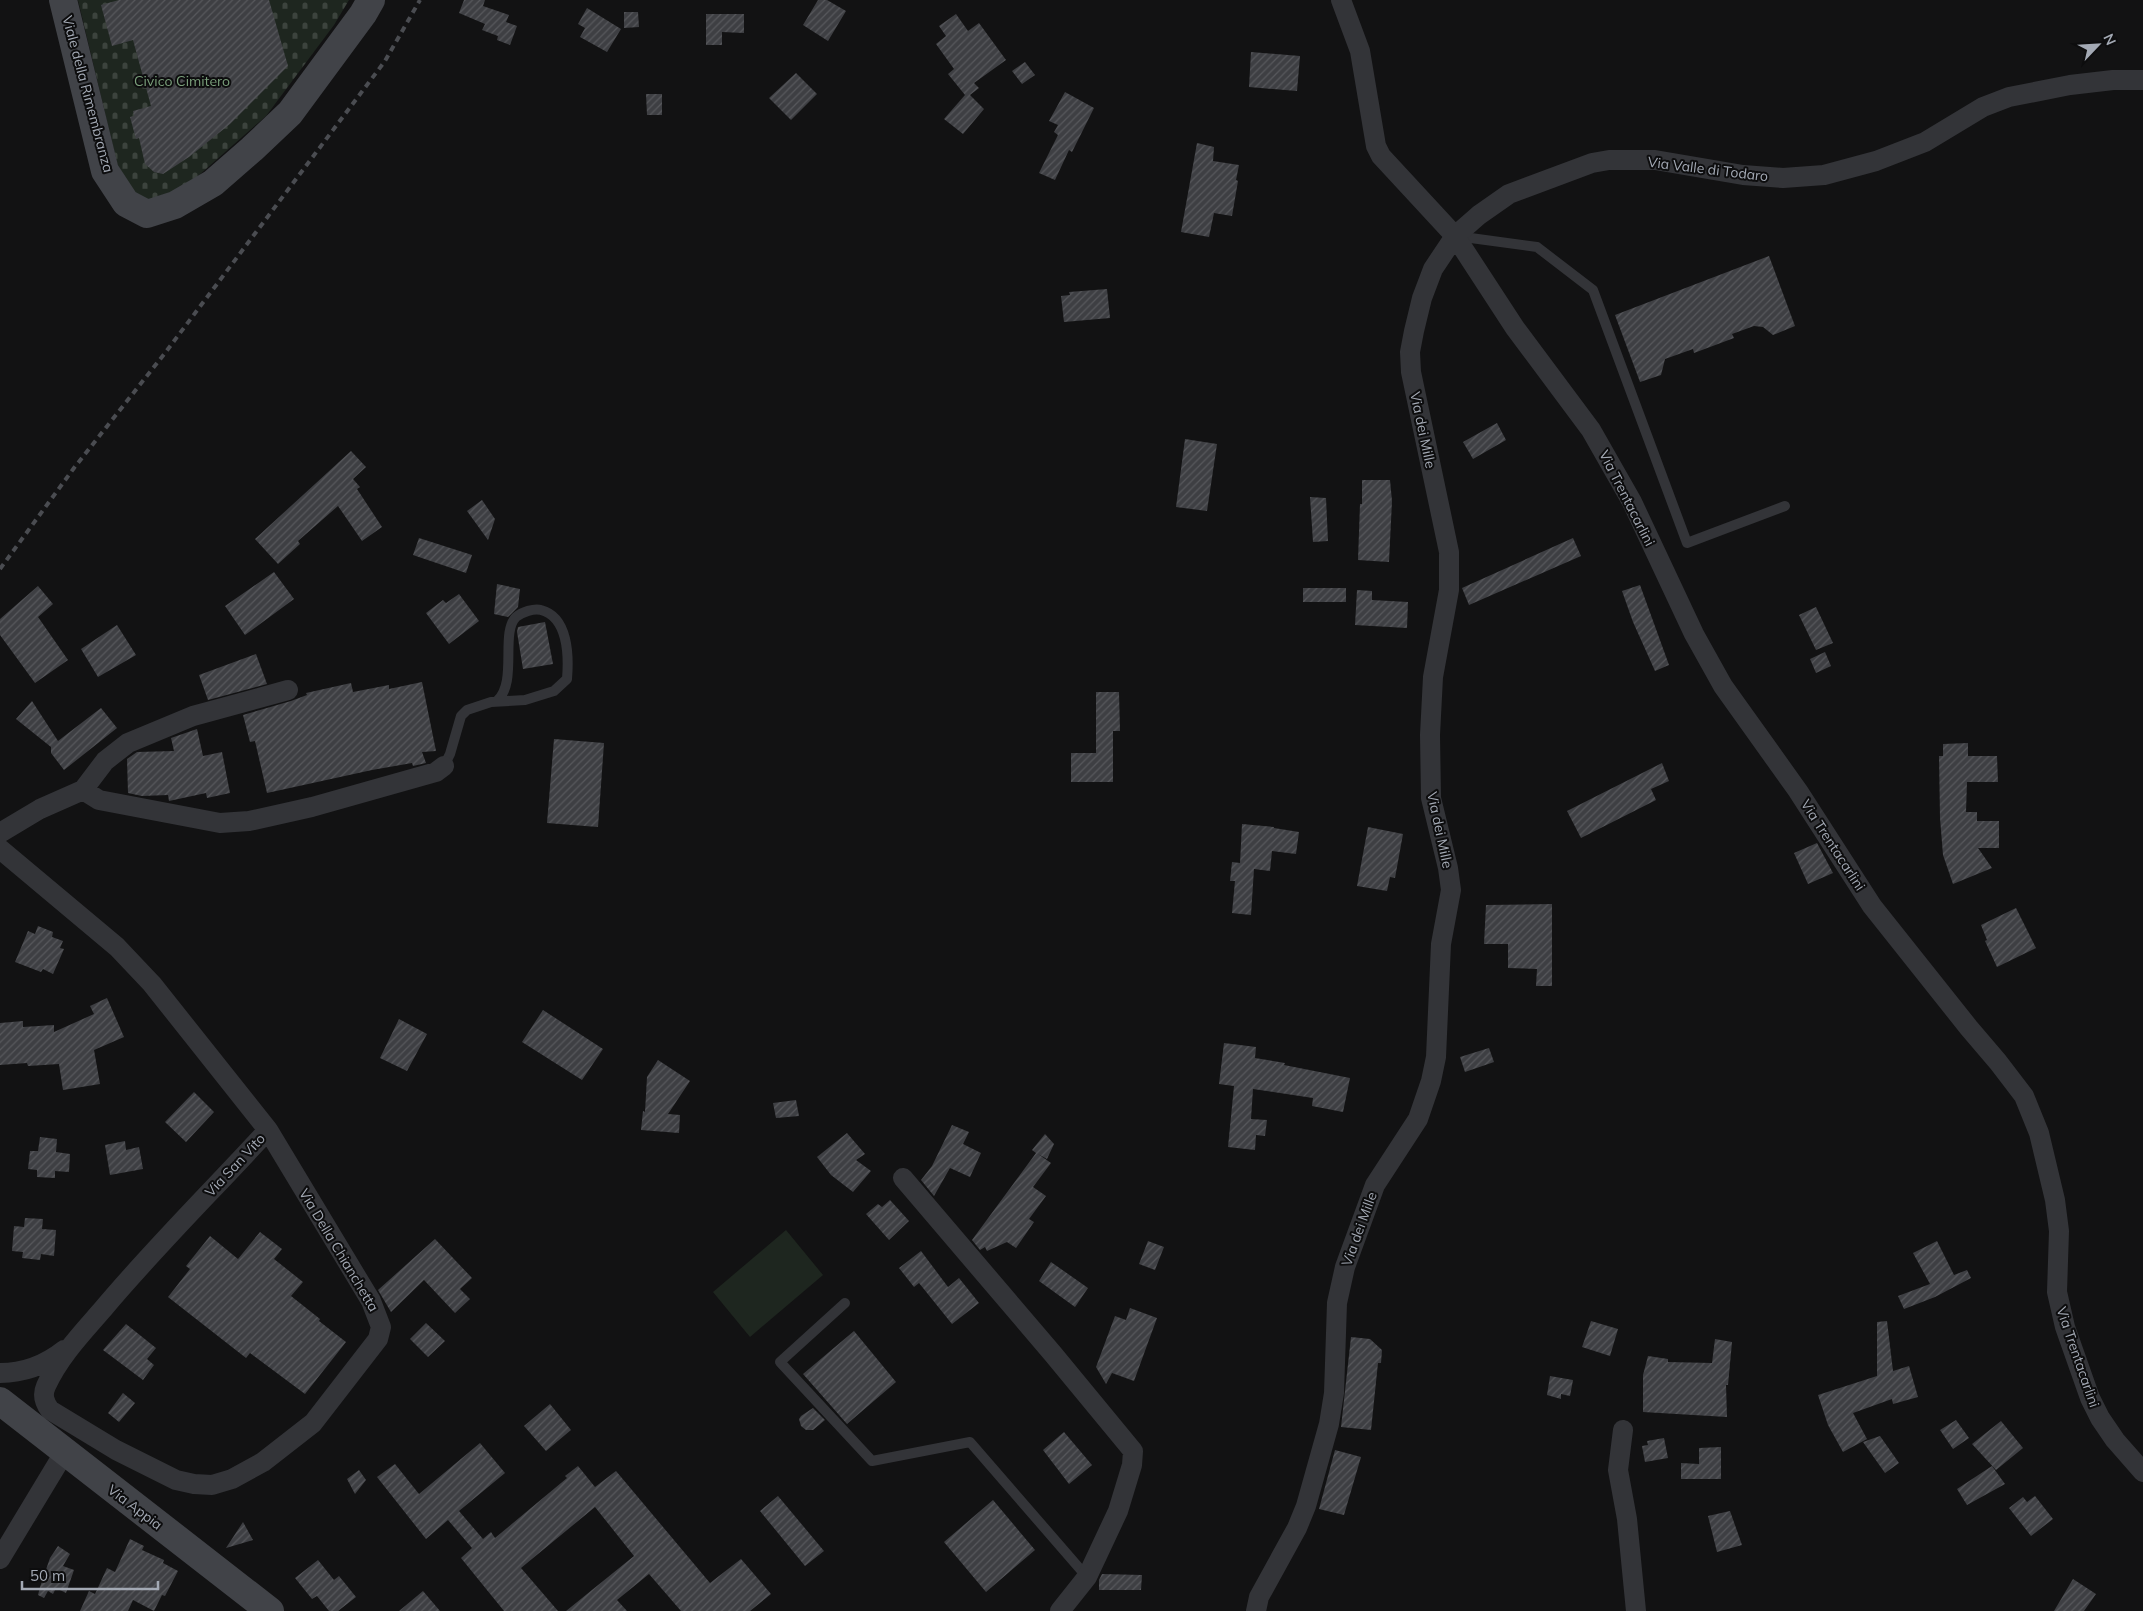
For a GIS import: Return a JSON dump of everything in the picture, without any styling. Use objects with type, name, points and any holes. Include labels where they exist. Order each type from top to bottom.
[{"type":"street","name":"Viale della Rimembranza","points":[[63,0],[105,171],[126,203],[147,214],[175,205],[213,183],[290,113],[363,14],[371,0]]},
{"type":"street","points":[[1341,0],[1360,51],[1376,146],[1381,156],[1454,236]]},
{"type":"street","name":"Via Valle di Todaro","points":[[1454,236],[1479,215],[1509,194],[1592,163],[1609,160],[1655,160],[1743,175],[1783,178],[1824,175],[1876,161],[1925,142],[1982,107],[2009,97],[2070,85],[2113,80],[2143,80]]},
{"type":"street","name":"Via Trentacarlini","points":[[1454,236],[1516,328],[1609,459],[1632,502],[1694,634],[1723,686],[1798,790],[1872,906],[2024,1096],[2039,1133],[2055,1200],[2059,1231],[2056,1292],[2065,1327],[2090,1398],[2100,1418],[2115,1440],[2143,1472]]},
{"type":"street","name":"Via dei Mille","points":[[1256,1611],[1259,1597],[1297,1528],[1306,1506],[1329,1424],[1334,1393],[1337,1303],[1344,1267],[1375,1185],[1418,1119],[1431,1081],[1436,1057],[1441,944],[1451,890],[1448,868],[1431,798],[1430,735],[1433,677],[1449,590],[1449,552],[1411,372],[1410,352],[1422,298],[1433,270],[1454,236]]},
{"type":"street","points":[[0,833],[40,808],[83,790],[105,761],[128,743],[193,716],[288,690]]},
{"type":"street","points":[[83,790],[99,800],[220,823],[249,821],[312,807],[436,772],[444,766]]},
{"type":"street","name":"Via San Vito","points":[[0,849],[117,947],[152,984],[268,1130],[121,1288],[74,1343],[50,1378],[44,1395]]},
{"type":"street","name":"Via Della Chianchetta","points":[[49,1424],[116,1450],[176,1480],[194,1484],[212,1484],[232,1479],[263,1462],[313,1423],[378,1339],[381,1327],[378,1315],[268,1130]]},
{"type":"street","points":[[904,1178],[1133,1451],[1132,1465],[1118,1511],[1088,1577],[1060,1611]]},
{"type":"street","points":[[44,1395],[34,1405],[27,1408],[20,1409],[3,1404],[8,1373],[44,1364],[74,1343]]},
{"type":"street","points":[[44,1395],[49,1424]]},
{"type":"street","name":"Via Appia","points":[[3,1404],[49,1424],[64,1453],[270,1611]]},
{"type":"street","points":[[1623,1430],[1618,1470],[1627,1520],[1636,1611]]},
{"type":"street","points":[[0,1559],[64,1453]]},
{"type":"lane","points":[[1454,236],[1537,246],[1593,290],[1687,543],[1785,506]]},
{"type":"lane","points":[[444,766],[450,754],[461,716],[467,710],[497,702],[524,700],[554,692],[567,679],[569,658],[561,626],[551,612],[537,608],[516,617],[511,625],[507,682],[503,696],[497,702]]},
{"type":"lane","points":[[845,1303],[780,1362],[872,1461],[970,1442],[1088,1577]]},
{"type":"green space","name":"Civico Cimitero","points":[[78,0],[349,0],[334,25],[266,116],[172,199],[141,199],[130,191],[117,163]]},
{"type":"green space","points":[[786,1230],[823,1275],[750,1337],[713,1292]]},
{"type":"building","name":"Civico Cimitero","points":[[119,0],[269,0],[288,66],[230,124],[189,157],[163,174],[154,172],[145,164],[139,138],[136,139],[130,117],[134,116],[133,111],[151,106],[133,40],[112,46],[101,5]]},
{"type":"building","points":[[464,0],[485,0],[483,6],[509,15],[506,22],[517,26],[510,45],[497,40],[498,36],[482,30],[485,24],[459,13]]},
{"type":"building","points":[[818,0],[827,0],[846,11],[828,41],[803,25]]},
{"type":"building","points":[[587,8],[621,29],[607,52],[580,37],[585,28],[578,24]]},
{"type":"building","points":[[624,12],[638,12],[639,27],[624,28]]},
{"type":"building","points":[[706,14],[744,14],[744,33],[722,32],[722,45],[706,45]]},
{"type":"building","points":[[956,14],[968,31],[979,23],[1006,60],[974,83],[979,88],[970,95],[984,109],[963,134],[944,119],[965,95],[948,74],[954,69],[936,44],[946,36],[939,26]]},
{"type":"building","points":[[1251,52],[1300,56],[1297,91],[1249,87]]},
{"type":"building","points":[[1025,62],[1035,75],[1022,84],[1012,71]]},
{"type":"building","points":[[796,73],[817,94],[791,120],[769,98]]},
{"type":"building","points":[[1065,92],[1094,108],[1072,152],[1069,150],[1055,180],[1039,173],[1058,135],[1054,132],[1058,125],[1049,121]]},
{"type":"building","points":[[646,94],[662,94],[662,115],[647,115]]},
{"type":"building","points":[[1197,143],[1214,147],[1213,161],[1239,165],[1232,216],[1214,213],[1209,237],[1181,232]]},
{"type":"building","points":[[1769,256],[1795,326],[1773,335],[1763,327],[1754,326],[1732,334],[1734,338],[1694,353],[1693,349],[1665,359],[1661,375],[1640,382],[1615,315]]},
{"type":"building","points":[[1107,289],[1110,318],[1064,322],[1061,296],[1070,295],[1069,292]]},
{"type":"building","points":[[1497,423],[1506,440],[1473,459],[1463,442]]},
{"type":"building","points":[[1185,439],[1217,444],[1207,511],[1176,507]]},
{"type":"building","points":[[351,451],[366,467],[353,479],[360,487],[357,489],[382,527],[362,541],[338,506],[298,541],[300,544],[278,564],[255,539]]},
{"type":"building","points":[[1362,480],[1390,480],[1392,501],[1389,562],[1358,560]]},
{"type":"building","points":[[1310,497],[1326,498],[1328,541],[1313,542]]},
{"type":"building","points":[[482,500],[495,519],[488,540],[467,511]]},
{"type":"building","points":[[419,538],[472,555],[466,573],[413,555]]},
{"type":"building","points":[[1573,538],[1581,556],[1469,605],[1462,588]]},
{"type":"building","points":[[274,572],[294,599],[245,635],[225,606]]},
{"type":"building","points":[[497,584],[520,589],[518,607],[508,617],[494,614]]},
{"type":"building","points":[[1640,585],[1669,665],[1655,671],[1633,622],[1622,591]]},
{"type":"building","points":[[38,586],[53,604],[38,617],[68,660],[35,683],[0,635],[0,619]]},
{"type":"building","points":[[1303,588],[1346,588],[1346,602],[1303,602]]},
{"type":"building","points":[[1357,590],[1372,591],[1372,600],[1408,602],[1407,628],[1355,625]]},
{"type":"building","points":[[459,594],[479,621],[449,644],[426,613],[443,600],[446,603]]},
{"type":"building","points":[[1816,607],[1833,643],[1816,650],[1799,615]]},
{"type":"building","points":[[545,622],[553,664],[523,669],[517,632],[518,627]]},
{"type":"building","points":[[117,625],[136,655],[98,677],[81,649]]},
{"type":"building","points":[[1825,652],[1831,666],[1816,673],[1810,659]]},
{"type":"building","points":[[256,654],[267,684],[208,700],[199,675]]},
{"type":"building","points":[[422,682],[436,751],[422,752],[426,763],[413,766],[412,763],[372,770],[267,793],[255,741],[250,742],[243,715],[291,701],[307,695],[306,693],[351,683],[353,692],[389,685],[389,689]]},
{"type":"building","points":[[1096,692],[1119,692],[1120,731],[1113,731],[1113,782],[1071,782],[1071,753],[1096,753]]},
{"type":"building","points":[[32,701],[58,741],[101,708],[117,728],[64,770],[51,753],[51,747],[16,719]]},
{"type":"building","points":[[197,729],[203,756],[222,752],[230,793],[207,798],[206,793],[169,801],[168,795],[142,796],[128,793],[127,759],[137,752],[174,751],[171,738]]},
{"type":"building","points":[[554,739],[604,743],[598,827],[547,823]]},
{"type":"building","points":[[1968,743],[1968,756],[1997,756],[1998,782],[1967,782],[1966,812],[1977,812],[1977,821],[1999,821],[1999,848],[1978,848],[1992,868],[1953,884],[1943,855],[1940,818],[1939,756],[1943,756],[1943,744]]},
{"type":"building","points":[[1662,763],[1669,781],[1651,789],[1656,800],[1581,838],[1567,811]]},
{"type":"building","points":[[1242,824],[1299,832],[1296,854],[1272,851],[1270,871],[1254,869],[1251,915],[1232,913],[1235,881],[1230,881],[1232,862],[1240,863]]},
{"type":"building","points":[[1368,827],[1403,834],[1395,878],[1390,877],[1387,891],[1357,886]]},
{"type":"building","points":[[1817,843],[1833,873],[1808,884],[1794,853]]},
{"type":"building","points":[[1552,904],[1552,986],[1536,986],[1537,969],[1508,968],[1508,944],[1484,944],[1486,905]]},
{"type":"building","points":[[2016,908],[2036,948],[1997,967],[1985,941],[1987,940],[1981,925]]},
{"type":"building","points":[[38,926],[53,932],[52,937],[63,941],[60,948],[64,949],[53,974],[43,969],[41,972],[15,962],[28,931],[35,934]]},
{"type":"building","points":[[107,998],[124,1037],[94,1050],[100,1084],[63,1090],[59,1064],[28,1066],[27,1063],[0,1065],[0,1023],[23,1021],[23,1027],[54,1025],[54,1032],[94,1014],[90,1006]]},
{"type":"building","points":[[543,1010],[603,1049],[582,1080],[522,1042]]},
{"type":"building","points":[[399,1019],[427,1034],[407,1071],[380,1058]]},
{"type":"building","points":[[1224,1043],[1256,1047],[1255,1058],[1350,1078],[1343,1112],[1312,1106],[1313,1098],[1253,1089],[1251,1119],[1267,1120],[1265,1136],[1256,1135],[1255,1150],[1228,1147],[1234,1086],[1219,1084]]},
{"type":"building","points":[[1489,1048],[1494,1062],[1465,1072],[1460,1057]]},
{"type":"building","points":[[658,1060],[690,1081],[668,1114],[680,1115],[679,1133],[641,1130],[643,1111],[645,1112],[647,1077]]},
{"type":"building","points":[[194,1092],[214,1112],[186,1142],[165,1122]]},
{"type":"building","points":[[796,1100],[799,1116],[776,1118],[773,1103]]},
{"type":"building","points":[[952,1125],[969,1132],[963,1144],[981,1153],[970,1177],[950,1168],[934,1196],[921,1180],[932,1166]]},
{"type":"building","points":[[847,1133],[865,1154],[856,1160],[871,1171],[853,1192],[831,1175],[817,1157]]},
{"type":"building","points":[[1045,1134],[1054,1144],[1047,1159],[1038,1154],[1051,1163],[1033,1187],[1046,1196],[1029,1219],[1034,1222],[1016,1248],[1007,1242],[987,1251],[985,1247],[980,1250],[972,1240],[1036,1153],[1032,1150]]},
{"type":"building","points":[[40,1137],[57,1139],[56,1152],[70,1154],[69,1172],[55,1171],[55,1178],[37,1177],[37,1170],[28,1169],[30,1151],[38,1151]]},
{"type":"building","points":[[125,1141],[126,1150],[139,1147],[143,1169],[110,1175],[105,1145]]},
{"type":"building","points":[[890,1200],[909,1221],[889,1240],[866,1214],[878,1204],[882,1207]]},
{"type":"building","points":[[25,1218],[43,1219],[42,1229],[56,1230],[54,1256],[41,1254],[40,1260],[22,1258],[23,1252],[12,1251],[14,1226],[24,1227]]},
{"type":"building","points":[[260,1232],[282,1249],[274,1259],[303,1282],[291,1296],[346,1342],[305,1394],[250,1353],[246,1358],[168,1297],[190,1269],[186,1266],[210,1236],[238,1259]]},
{"type":"building","points":[[435,1239],[472,1278],[460,1289],[470,1299],[455,1313],[424,1280],[391,1312],[378,1290]]},
{"type":"building","points":[[1148,1241],[1164,1247],[1155,1270],[1139,1264]]},
{"type":"building","points":[[1937,1241],[1954,1275],[1967,1270],[1971,1278],[1935,1297],[1904,1309],[1898,1296],[1930,1284],[1913,1253]]},
{"type":"building","points":[[921,1251],[948,1287],[959,1278],[979,1303],[952,1324],[919,1283],[914,1287],[899,1268]]},
{"type":"building","points":[[1051,1262],[1088,1288],[1075,1307],[1039,1281]]},
{"type":"building","points":[[1130,1308],[1157,1318],[1134,1381],[1112,1373],[1106,1384],[1096,1367],[1115,1316],[1126,1320]]},
{"type":"building","points":[[1591,1321],[1618,1329],[1610,1356],[1582,1347]]},
{"type":"building","points":[[1887,1321],[1893,1371],[1909,1366],[1918,1397],[1893,1404],[1892,1399],[1853,1413],[1867,1439],[1843,1452],[1828,1425],[1818,1395],[1877,1376],[1877,1322]]},
{"type":"building","points":[[426,1323],[445,1341],[428,1357],[410,1339]]},
{"type":"building","points":[[126,1324],[156,1348],[147,1359],[154,1365],[143,1380],[103,1350]]},
{"type":"building","points":[[854,1331],[896,1382],[847,1424],[803,1374]]},
{"type":"building","points":[[1351,1337],[1370,1339],[1382,1350],[1381,1363],[1378,1363],[1371,1430],[1341,1427]]},
{"type":"building","points":[[1715,1339],[1732,1342],[1728,1385],[1726,1385],[1727,1417],[1643,1412],[1643,1375],[1648,1356],[1668,1359],[1668,1362],[1712,1363]]},
{"type":"building","points":[[1550,1376],[1573,1380],[1570,1396],[1561,1394],[1561,1399],[1547,1395]]},
{"type":"building","points":[[123,1393],[135,1403],[119,1422],[108,1413]]},
{"type":"building","points":[[550,1404],[571,1430],[546,1451],[524,1426]]},
{"type":"building","points":[[813,1408],[825,1420],[813,1430],[806,1430],[801,1426],[799,1419]]},
{"type":"building","points":[[1956,1420],[1969,1438],[1953,1449],[1940,1430]]},
{"type":"building","points":[[2001,1421],[2023,1448],[1996,1470],[1972,1444]]},
{"type":"building","points":[[1064,1432],[1092,1465],[1069,1484],[1043,1450]]},
{"type":"building","points":[[1880,1436],[1899,1463],[1885,1473],[1863,1442]]},
{"type":"building","points":[[1664,1438],[1668,1458],[1645,1462],[1642,1446],[1648,1445],[1647,1441]]},
{"type":"building","points":[[480,1443],[505,1473],[459,1511],[483,1539],[491,1532],[495,1538],[567,1478],[565,1476],[578,1466],[595,1487],[616,1471],[710,1583],[741,1559],[771,1594],[750,1611],[681,1611],[649,1574],[617,1600],[627,1611],[566,1611],[634,1556],[595,1507],[521,1568],[558,1611],[504,1611],[461,1558],[472,1548],[448,1520],[426,1539],[377,1477],[395,1464],[419,1494]]},
{"type":"building","points":[[1721,1447],[1721,1479],[1681,1479],[1681,1463],[1699,1464],[1699,1448]]},
{"type":"building","points":[[1335,1450],[1361,1457],[1344,1515],[1319,1509]]},
{"type":"building","points":[[1992,1466],[2005,1484],[1967,1505],[1957,1489]]},
{"type":"building","points":[[359,1470],[366,1480],[355,1494],[347,1479]]},
{"type":"building","points":[[778,1496],[824,1551],[805,1566],[760,1511]]},
{"type":"building","points":[[2035,1496],[2053,1519],[2031,1536],[2009,1508],[2023,1497],[2027,1502]]},
{"type":"building","points":[[993,1500],[1035,1550],[986,1592],[944,1542]]},
{"type":"building","points":[[1730,1511],[1742,1545],[1717,1552],[1708,1516]]},
{"type":"building","points":[[243,1522],[253,1540],[226,1548]]},
{"type":"building","points":[[130,1539],[144,1546],[142,1550],[164,1560],[163,1563],[178,1571],[165,1596],[162,1595],[154,1611],[133,1600],[128,1611],[80,1611],[89,1591],[95,1594],[107,1568],[115,1572]]},
{"type":"building","points":[[58,1546],[70,1554],[63,1566],[74,1570],[66,1593],[56,1588],[53,1594],[48,1591],[44,1598],[38,1595],[40,1587],[50,1558]]},
{"type":"building","points":[[318,1560],[334,1580],[339,1576],[356,1597],[338,1611],[329,1611],[317,1596],[312,1599],[295,1578]]},
{"type":"building","points":[[1102,1574],[1142,1575],[1141,1590],[1099,1590],[1099,1580]]},
{"type":"building","points":[[2073,1579],[2096,1594],[2084,1611],[2054,1611]]},
{"type":"building","points":[[423,1591],[440,1611],[399,1611]]},
{"type":"railway","points":[[0,569],[74,468],[165,353],[385,61],[420,0]]}]
